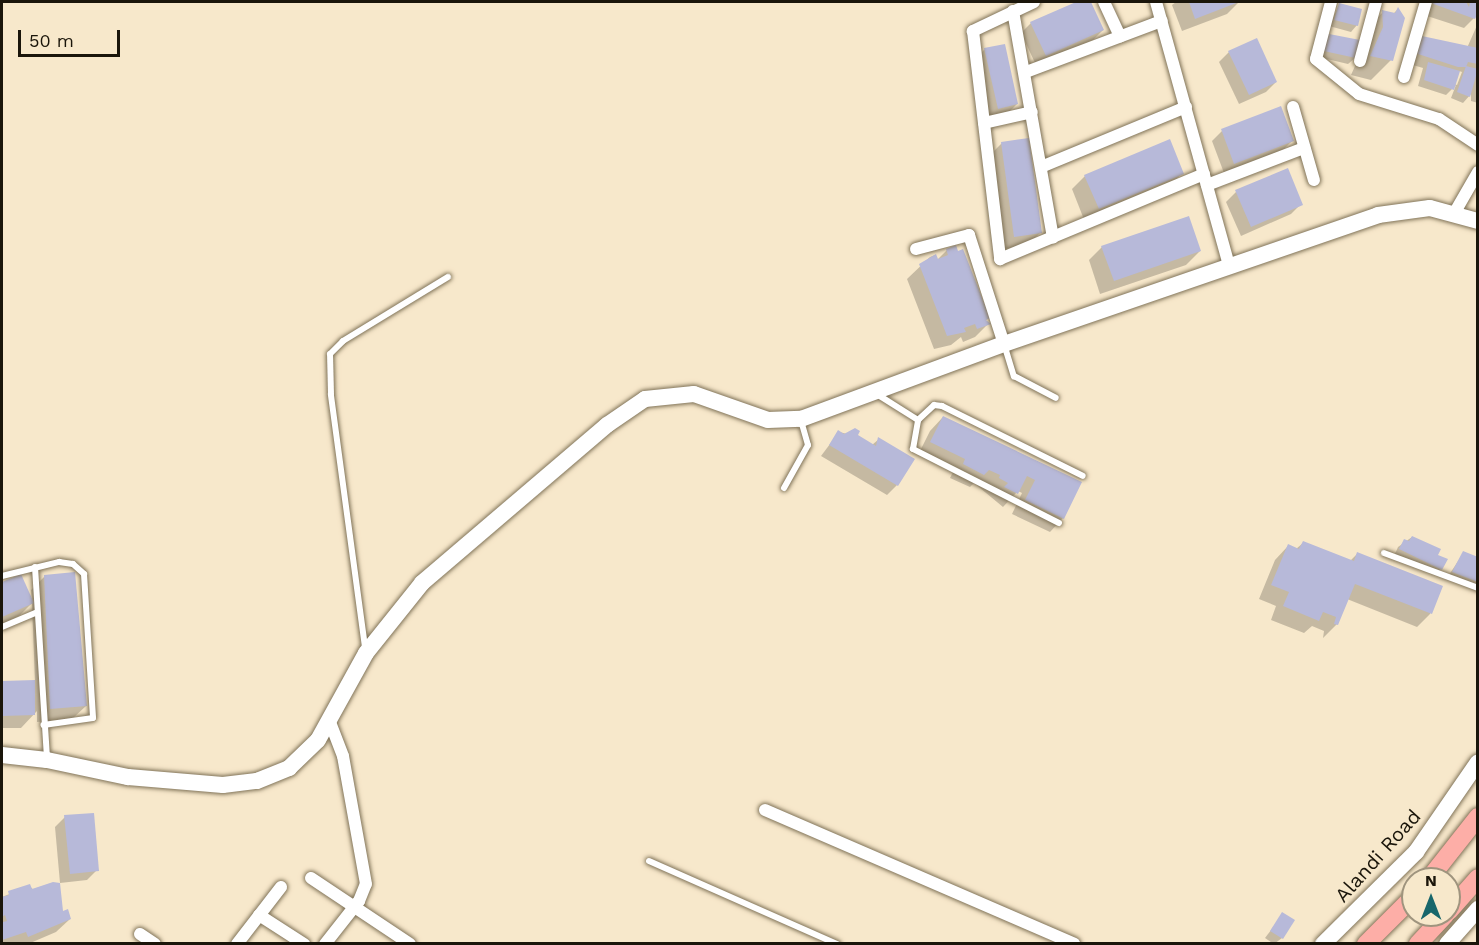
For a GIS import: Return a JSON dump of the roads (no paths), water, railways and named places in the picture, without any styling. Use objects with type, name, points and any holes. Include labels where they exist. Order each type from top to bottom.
[{"type":"main road","points":[[1439,867],[1478,818]]},
{"type":"main road","points":[[1461,897],[1478,878]]},
{"type":"main road","points":[[1366,944],[1401,909]]},
{"type":"main road","points":[[1418,944],[1434,927]]},
{"type":"street","points":[[1034,2],[973,31],[1000,259],[1206,180],[1304,147]]},
{"type":"street","points":[[1104,2],[1120,37]]},
{"type":"street","points":[[1156,2],[1229,266]]},
{"type":"street","points":[[1331,2],[1316,59],[1359,94],[1439,119],[1478,145]]},
{"type":"street","points":[[1360,61],[1376,2]]},
{"type":"street","points":[[1404,77],[1426,2]]},
{"type":"street","points":[[1013,11],[1026,72],[1053,238]]},
{"type":"street","points":[[1026,72],[1162,21]]},
{"type":"street","points":[[1041,167],[1186,107]]},
{"type":"street","points":[[1293,107],[1314,180]]},
{"type":"street","points":[[984,123],[1032,112]]},
{"type":"street","points":[[1455,212],[1478,172]]},
{"type":"street","points":[[2,755],[47,760],[128,777],[244,784],[289,768],[318,740],[366,653],[422,583],[458,550],[645,399],[694,394],[768,420],[801,419],[1004,344],[1388,213],[1431,208],[1455,212],[1478,221]]},
{"type":"street","points":[[916,249],[969,235],[1004,344]]},
{"type":"street","points":[[325,944],[365,892],[366,877],[343,756],[329,720]]},
{"type":"street","name":"Alandi Road","points":[[1323,944],[1416,852],[1478,762]]},
{"type":"street","points":[[765,810],[1074,944]]},
{"type":"street","points":[[311,878],[410,944]]},
{"type":"street","points":[[237,944],[281,887]]},
{"type":"street","points":[[1447,944],[1478,909]]},
{"type":"street","points":[[259,915],[304,944]]},
{"type":"street","points":[[140,934],[155,944]]},
{"type":"lane","points":[[366,653],[331,394],[330,354],[343,340],[448,277]]},
{"type":"lane","points":[[1004,344],[1014,376],[1056,398]]},
{"type":"lane","points":[[872,392],[918,420]]},
{"type":"lane","points":[[1059,523],[913,449],[918,420],[934,405],[942,406],[1083,476]]},
{"type":"lane","points":[[784,488],[808,445],[801,419]]},
{"type":"lane","points":[[1384,553],[1478,588]]},
{"type":"lane","points":[[2,576],[35,567],[73,564],[84,574],[93,714],[89,721],[43,724]]},
{"type":"lane","points":[[35,567],[47,760]]},
{"type":"lane","points":[[2,627],[37,612]]},
{"type":"lane","points":[[649,861],[837,944]]}]
